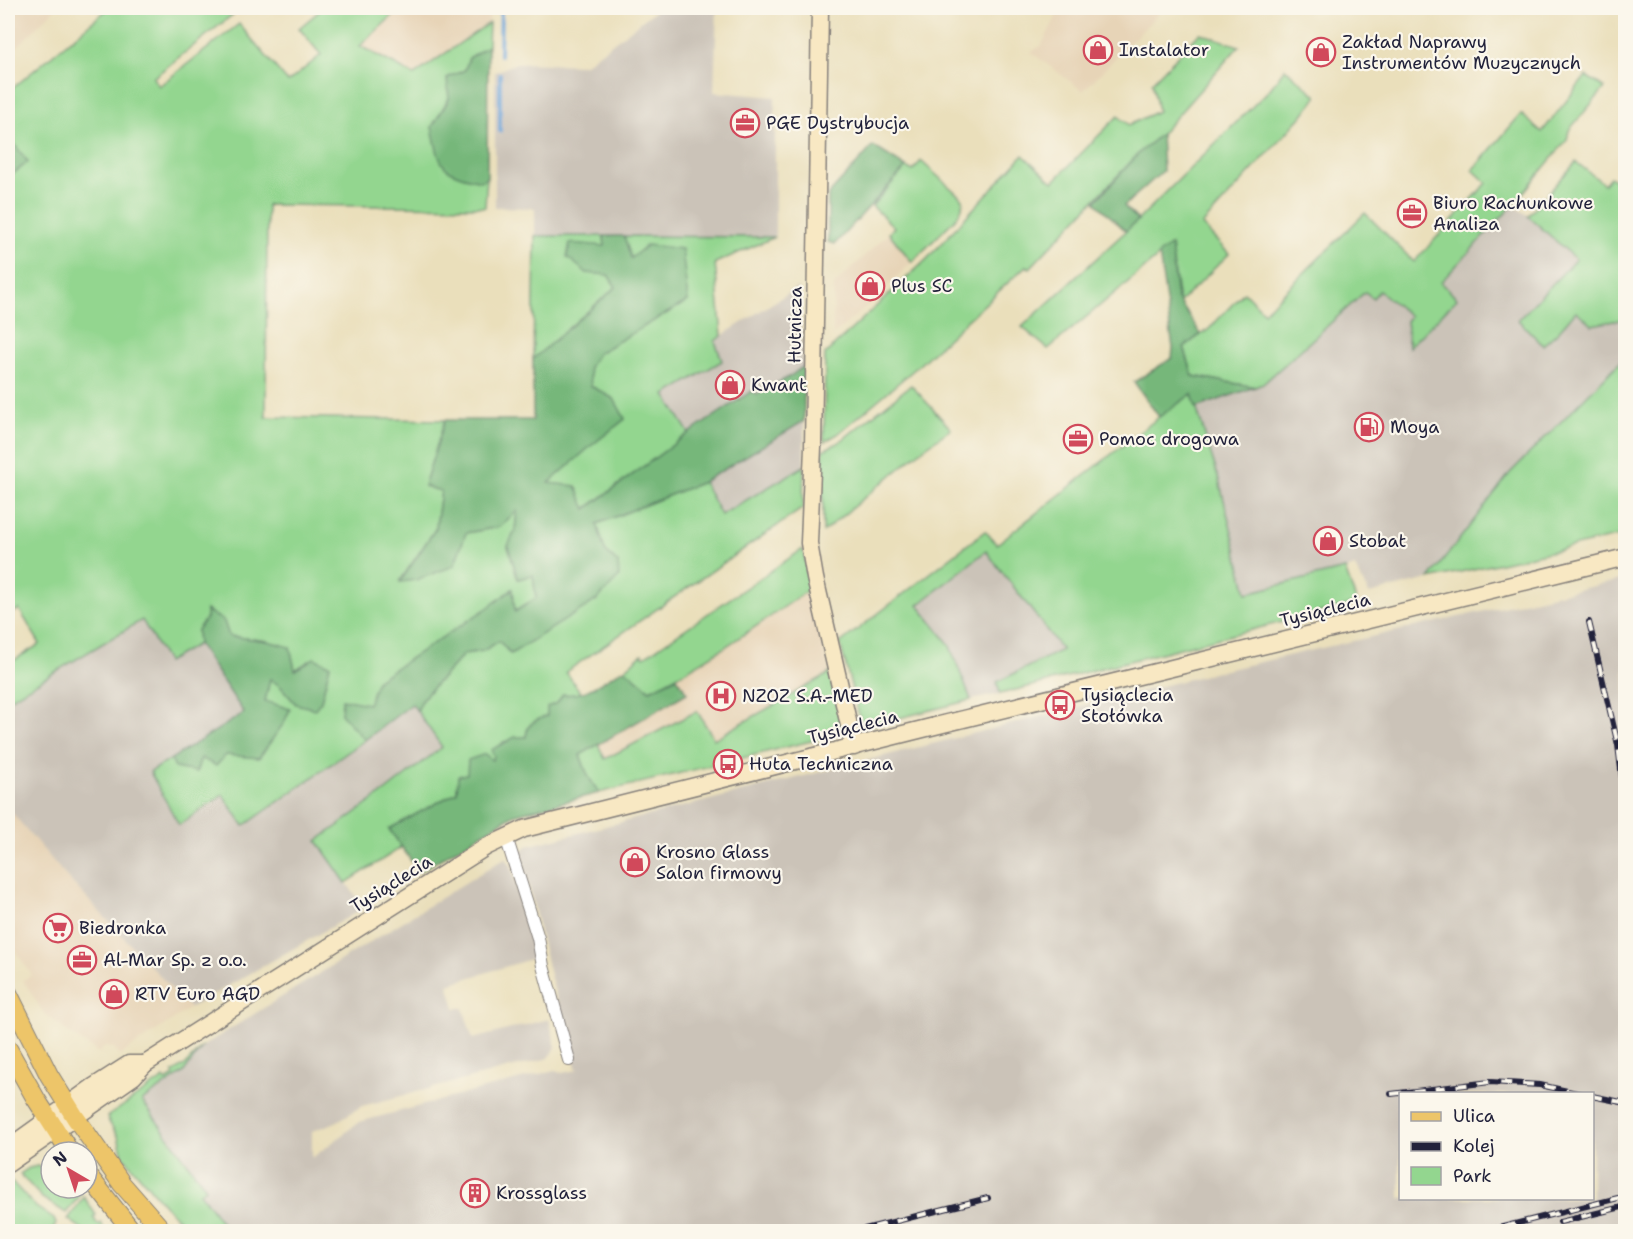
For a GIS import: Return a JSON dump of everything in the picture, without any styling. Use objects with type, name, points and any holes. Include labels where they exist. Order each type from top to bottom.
[{"type":"main road","points":[[8,993],[49,1075],[71,1111],[122,1184],[164,1232]]},
{"type":"main road","points":[[8,1049],[62,1140]]},
{"type":"main road","points":[[99,1189],[133,1232]]},
{"type":"street","name":"Hutnicza","points":[[820,8],[813,447],[809,543],[815,578],[855,747]]},
{"type":"street","name":"Tysiąclecia","points":[[52,1125],[129,1064],[145,1064],[467,859],[506,837],[542,824],[1626,557]]},
{"type":"street","points":[[506,837],[536,931],[543,966],[570,1060]]},
{"type":"street","points":[[8,1148],[52,1125]]},
{"type":"street","points":[[8,1164],[52,1125]]},
{"type":"shaded area","points":[[8,8],[56,8],[8,56]]},
{"type":"shaded area","points":[[401,8],[490,8],[489,23],[414,75],[360,46]]},
{"type":"shaded area","points":[[659,8],[717,8],[714,92],[775,97],[775,237],[535,236],[535,208],[495,207],[495,72],[517,63],[584,65]]},
{"type":"shaded area","points":[[1061,8],[1164,8],[1083,91],[1031,52],[1041,46]]},
{"type":"shaded area","points":[[1513,205],[1533,219],[1576,259],[1519,320],[1543,345],[1558,332],[1576,310],[1592,325],[1625,319],[1625,357],[1510,473],[1429,579],[1369,594],[1355,567],[1247,593],[1218,476],[1194,409],[1263,384],[1365,292],[1379,291],[1410,316],[1457,300],[1441,283]]},
{"type":"shaded area","points":[[889,233],[912,262],[833,335],[834,285]]},
{"type":"shaded area","points":[[798,287],[804,366],[756,395],[752,391],[689,433],[665,395],[722,361],[715,340]]},
{"type":"shaded area","points":[[804,421],[804,466],[721,515],[703,482]]},
{"type":"shaded area","points":[[986,551],[1062,650],[997,682],[1000,694],[971,700],[949,644],[918,605]]},
{"type":"shaded area","points":[[1625,579],[1625,1231],[228,1231],[200,1193],[206,1187],[142,1101],[183,1073],[203,1046],[505,858],[511,865],[534,955],[531,959],[448,984],[455,1008],[463,1008],[473,1039],[549,1019],[556,1047],[549,1058],[362,1106],[336,1122],[312,1131],[312,1158],[359,1122],[555,1070],[562,1073],[577,1070],[549,971],[521,852],[527,846],[1221,671]]},
{"type":"shaded area","points":[[810,589],[830,673],[714,739],[697,711],[605,759],[598,744],[686,693],[677,677]]},
{"type":"shaded area","points":[[143,620],[167,662],[198,644],[244,713],[151,772],[223,795],[244,826],[413,704],[442,746],[317,841],[364,908],[190,1008],[65,875],[8,808],[8,700]]},
{"type":"shaded area","points":[[8,808],[65,875],[190,1008],[119,1056],[114,1048],[104,1047],[99,1053],[72,1035],[43,1012],[23,980],[32,975],[8,941]]},
{"type":"green space","points":[[109,8],[241,8],[153,78],[159,86],[239,24],[288,82],[321,55],[299,28],[323,8],[401,8],[360,46],[414,75],[489,23],[488,46],[469,58],[465,70],[447,78],[449,98],[432,127],[481,181],[487,177],[485,207],[267,205],[266,417],[445,420],[424,486],[441,491],[436,528],[400,581],[466,533],[499,527],[517,511],[515,531],[508,546],[518,579],[533,575],[536,598],[514,612],[512,589],[368,705],[341,714],[365,740],[244,826],[223,795],[179,825],[150,772],[171,759],[175,768],[197,772],[200,757],[226,755],[259,757],[290,710],[265,701],[270,678],[296,704],[321,701],[330,665],[295,671],[290,647],[267,641],[229,636],[206,611],[207,618],[197,630],[198,644],[167,662],[142,620],[8,700],[8,664],[40,644],[19,609],[8,616],[8,178],[28,162],[8,138],[8,92]]},
{"type":"green space","points":[[1200,33],[1239,46],[1161,134],[1140,152],[1030,268],[1026,266],[917,367],[838,434],[824,442],[825,354],[927,259],[1023,155],[1053,182],[1118,116],[1129,125],[1158,111],[1152,82]]},
{"type":"green space","points":[[488,46],[487,177],[481,181],[456,174],[444,166],[437,151],[432,127],[449,99],[447,78],[465,70],[469,58]]},
{"type":"green space","points":[[1285,68],[1317,96],[1302,116],[1202,225],[1229,254],[1179,303],[1171,246],[1048,349],[1022,327],[1138,220],[1270,89]]},
{"type":"green space","points":[[1586,76],[1605,88],[1569,130],[1567,140],[1513,205],[1441,282],[1457,299],[1409,347],[1406,321],[1410,316],[1379,291],[1373,298],[1365,292],[1263,384],[1255,387],[1193,376],[1184,347],[1209,329],[1244,292],[1264,312],[1365,213],[1414,262],[1487,183],[1473,170],[1521,114],[1542,132]]},
{"type":"green space","points":[[1161,134],[1163,171],[1124,206],[1138,220],[1126,231],[1095,202],[1140,152]]},
{"type":"green space","points":[[8,138],[28,162],[8,178]]},
{"type":"green space","points":[[873,146],[906,167],[835,244],[828,242],[828,195]]},
{"type":"green space","points":[[921,161],[963,199],[962,208],[957,217],[912,262],[889,233],[894,227],[872,206],[906,167],[913,171]]},
{"type":"green space","points":[[1576,162],[1604,184],[1610,177],[1625,188],[1625,319],[1592,325],[1576,311],[1543,345],[1518,320],[1576,259],[1528,216]]},
{"type":"green space","points":[[535,236],[604,236],[605,246],[587,273],[608,274],[616,287],[533,359]]},
{"type":"green space","points":[[604,236],[624,236],[631,258],[647,245],[682,249],[688,301],[598,353],[589,367],[591,386],[614,399],[625,419],[549,483],[576,486],[586,509],[689,433],[752,391],[757,394],[804,366],[804,421],[703,482],[597,524],[605,551],[618,563],[619,577],[597,600],[511,654],[499,641],[483,651],[464,654],[423,698],[417,711],[412,704],[365,740],[341,714],[342,699],[368,704],[377,680],[513,589],[515,612],[536,598],[533,575],[518,579],[508,546],[515,531],[517,511],[499,527],[466,533],[454,566],[416,580],[400,582],[436,528],[441,491],[424,486],[445,420],[533,420],[533,359],[616,287],[608,275],[587,273],[567,257],[570,243],[605,246]]},
{"type":"green space","points":[[624,236],[775,237],[715,263],[722,336],[715,341],[722,361],[665,395],[689,433],[585,509],[548,483],[625,419],[614,399],[591,386],[589,367],[598,353],[688,301],[630,258]]},
{"type":"green space","points":[[1171,245],[1177,298],[1201,334],[1184,347],[1193,376],[1255,387],[1196,408],[1192,394],[1159,417],[1134,382],[1172,358],[1173,348],[1159,254]]},
{"type":"green space","points":[[1625,357],[1625,535],[1429,579],[1510,473]]},
{"type":"green space","points":[[911,385],[951,429],[923,449],[823,532],[823,450],[838,443]]},
{"type":"green space","points":[[1192,394],[1218,476],[1247,593],[1345,569],[1357,603],[1000,694],[997,682],[1062,650],[986,551],[918,605],[949,644],[971,700],[864,727],[861,724],[840,643],[985,531],[997,544],[1159,417]]},
{"type":"green space","points":[[804,466],[803,508],[566,672],[581,693],[563,694],[550,712],[531,724],[526,737],[503,742],[492,761],[467,774],[458,776],[457,792],[389,829],[402,847],[346,883],[317,841],[442,747],[417,711],[423,698],[464,654],[483,651],[499,641],[510,654],[618,563],[605,551],[597,524],[703,482],[721,515]]},
{"type":"green space","points":[[803,549],[810,589],[751,630],[712,656],[650,690],[625,669],[642,654],[644,657]]},
{"type":"green space","points":[[206,610],[224,621],[229,636],[267,641],[290,647],[295,670],[314,658],[330,665],[321,701],[315,709],[296,704],[280,686],[270,679],[265,701],[290,709],[284,723],[259,758],[226,755],[216,766],[201,758],[196,772],[175,768],[171,759],[244,713],[198,644],[197,630],[206,618]]},
{"type":"green space","points":[[625,669],[650,690],[677,677],[687,693],[580,755],[588,776],[599,793],[513,815],[419,872],[389,829],[457,792],[458,776],[467,774],[468,760],[485,754],[492,760],[494,756],[491,750],[515,737],[526,737],[530,726],[547,716],[547,707],[557,703],[563,694],[588,690]]},
{"type":"green space","points":[[830,673],[844,733],[599,793],[588,776],[580,755],[598,744],[605,759],[697,711],[714,739]]},
{"type":"green space","points":[[203,1046],[183,1073],[142,1101],[206,1188],[200,1193],[228,1231],[190,1231],[164,1205],[123,1156],[118,1136],[108,1116],[164,1078],[166,1081],[174,1076],[173,1073],[186,1064]]},
{"type":"green space","points":[[39,1166],[39,1195],[20,1174],[29,1168]]},
{"type":"green space","points":[[11,1181],[36,1207],[54,1219],[56,1224],[52,1231],[8,1231],[8,1183]]},
{"type":"green space","points":[[45,1200],[76,1200],[66,1213]]},
{"type":"green space","points":[[82,1200],[86,1200],[96,1215],[93,1217],[98,1225],[101,1223],[105,1231],[85,1231],[68,1219]]},
{"type":"waterway","points":[[500,55],[501,8]]},
{"type":"waterway","points":[[500,74],[500,131]]},
{"type":"railway","points":[[1589,622],[1618,745],[1626,811]]},
{"type":"railway","points":[[1408,1092],[1490,1082],[1540,1085],[1572,1092]]},
{"type":"railway","points":[[1391,1094],[1399,1093]]},
{"type":"railway","points":[[1594,1096],[1626,1103]]},
{"type":"railway","points":[[1483,1232],[1626,1196]]},
{"type":"railway","points":[[853,1232],[988,1198]]},
{"type":"railway","points":[[1560,1222],[1626,1206]]},
{"type":"place","name":"Instalator","points":[[1098,50]]},
{"type":"place","name":"Zakład Naprawy Instrumentów Muzycznych","points":[[1321,52]]},
{"type":"place","name":"PGE Dystrybucja","points":[[745,123]]},
{"type":"place","name":"Biuro Rachunkowe Analiza","points":[[1412,213]]},
{"type":"place","name":"Plus SC","points":[[870,286]]},
{"type":"place","name":"Kwant","points":[[730,385]]},
{"type":"place","name":"Moya","points":[[1369,427]]},
{"type":"place","name":"Pomoc drogowa","points":[[1078,439]]},
{"type":"place","name":"Stobat","points":[[1328,541]]},
{"type":"place","name":"NZOZ S.A.-MED","points":[[721,696]]},
{"type":"place","name":"Tysiąclecia Stołówka","points":[[1060,705]]},
{"type":"place","name":"Huta Techniczna","points":[[728,764]]},
{"type":"place","name":"Krosno Glass Salon firmowy","points":[[635,862]]},
{"type":"place","name":"Biedronka","points":[[58,928]]},
{"type":"place","name":"Al-Mar Sp. z o.o.","points":[[82,960]]},
{"type":"place","name":"RTV Euro AGD","points":[[114,994]]},
{"type":"place","name":"Krossglass","points":[[475,1193]]}]
